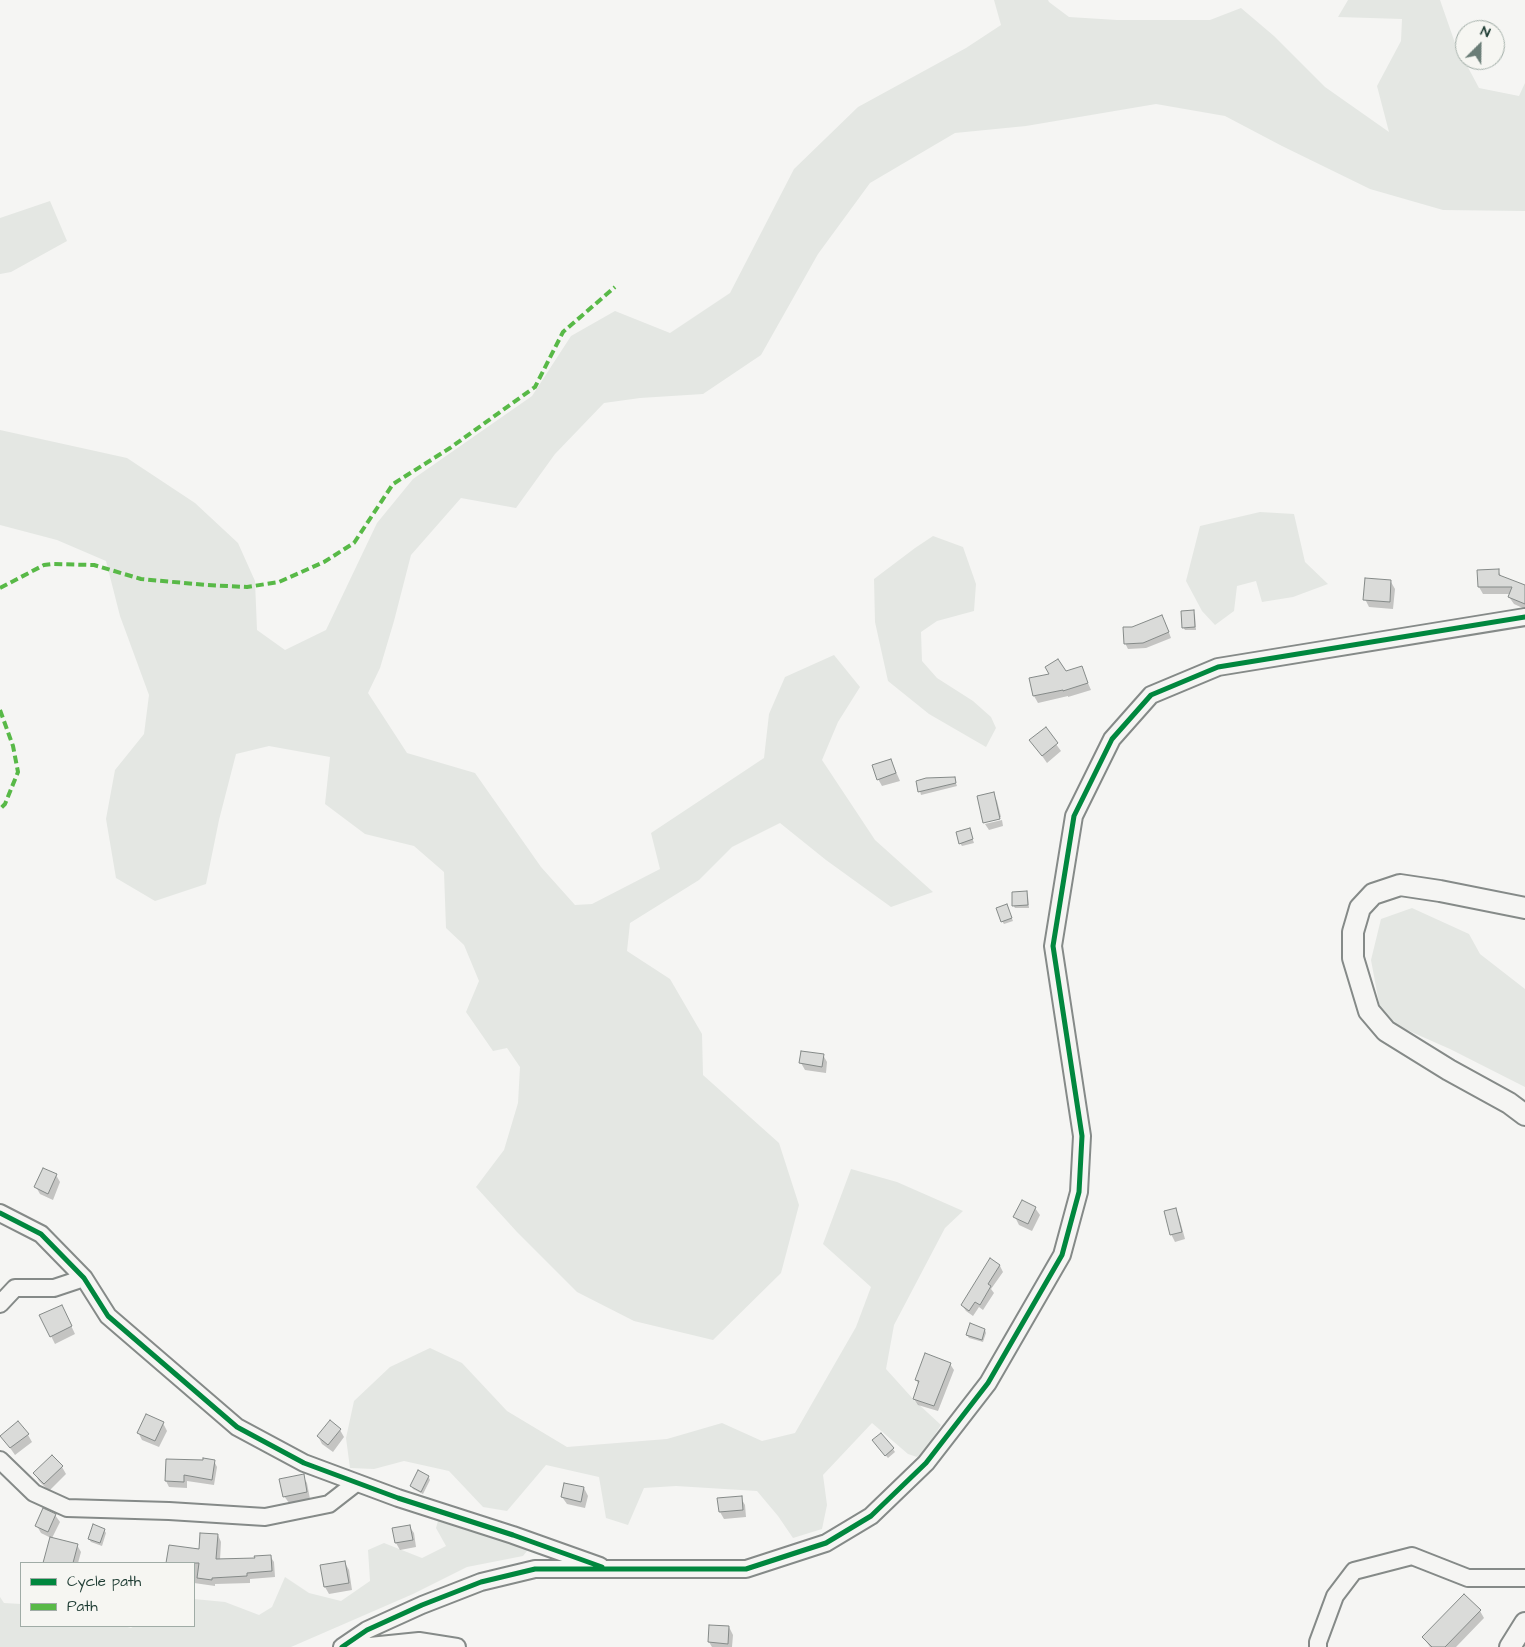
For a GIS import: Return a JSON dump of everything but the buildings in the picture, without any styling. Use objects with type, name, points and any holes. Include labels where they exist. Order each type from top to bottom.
[{"type":"main road","points":[[1525,908],[1400,884],[1373,894],[1360,908],[1353,932],[1353,958],[1359,982],[1369,1011],[1386,1031],[1449,1070],[1509,1103],[1525,1115]]},
{"type":"main road","points":[[1510,1647],[1525,1623]]},
{"type":"street","points":[[342,1647],[376,1626],[422,1605],[481,1582],[534,1569],[746,1568],[826,1543],[870,1516],[926,1463],[988,1383],[1062,1255],[1079,1192],[1082,1136],[1053,946],[1074,816],[1112,739],[1151,695],[1218,667],[1525,617]]},
{"type":"street","points":[[0,1213],[41,1234],[84,1278],[108,1316],[237,1427],[304,1463],[398,1498],[513,1534],[611,1570]]},
{"type":"street","points":[[0,1304],[15,1288],[54,1288],[84,1278]]},
{"type":"street","points":[[0,1460],[34,1493],[67,1508],[169,1511],[265,1517],[329,1504],[356,1482]]},
{"type":"street","points":[[1318,1647],[1318,1642],[1335,1596],[1354,1571],[1412,1556],[1468,1578],[1525,1578]]},
{"type":"street","points":[[360,1647],[419,1641],[457,1647]]},
{"type":"shaded area","points":[[994,0],[1048,0],[1069,17],[1117,20],[1210,20],[1241,8],[1274,36],[1325,87],[1389,132],[1377,86],[1401,41],[1402,19],[1338,17],[1348,0],[1440,0],[1455,43],[1455,70],[1469,70],[1479,88],[1519,96],[1525,83],[1525,211],[1443,210],[1370,189],[1225,116],[1156,104],[1026,126],[955,133],[870,183],[818,254],[761,355],[703,394],[640,398],[604,403],[555,454],[516,508],[461,498],[411,555],[380,668],[368,693],[407,753],[475,773],[541,867],[575,905],[592,904],[660,869],[651,833],[764,758],[769,714],[785,677],[834,655],[860,687],[838,722],[822,760],[875,840],[933,892],[891,907],[826,860],[780,823],[732,847],[699,880],[630,923],[627,951],[670,979],[702,1034],[703,1075],[779,1143],[799,1205],[781,1273],[713,1340],[634,1321],[577,1292],[517,1232],[476,1187],[504,1150],[518,1103],[520,1067],[507,1048],[493,1051],[466,1012],[479,981],[464,945],[446,928],[444,872],[414,846],[365,834],[325,804],[330,757],[269,746],[236,754],[219,820],[206,884],[155,901],[116,878],[106,819],[115,770],[144,734],[149,695],[120,616],[106,561],[57,540],[0,525],[0,430],[127,458],[195,503],[238,543],[255,581],[257,630],[285,650],[326,630],[377,523],[413,479],[532,396],[571,336],[615,311],[670,333],[730,293],[794,169],[858,107],[966,48],[1001,25]]},
{"type":"shaded area","points":[[50,201],[67,241],[11,272],[0,274],[0,218]]},
{"type":"shaded area","points":[[1260,512],[1294,514],[1305,562],[1328,584],[1293,597],[1262,602],[1256,581],[1237,586],[1234,611],[1215,625],[1202,611],[1186,581],[1200,526]]},
{"type":"shaded area","points":[[933,536],[963,547],[976,584],[974,611],[937,621],[921,632],[922,661],[937,678],[973,701],[991,717],[996,728],[986,747],[929,714],[888,681],[875,622],[874,579]]},
{"type":"shaded area","points":[[1412,908],[1469,934],[1480,954],[1525,989],[1525,1087],[1450,1049],[1382,1019],[1371,960],[1381,919]]},
{"type":"shaded area","points":[[851,1169],[897,1182],[963,1211],[945,1228],[894,1325],[886,1369],[914,1400],[941,1425],[920,1458],[908,1454],[872,1423],[823,1475],[827,1505],[822,1529],[793,1538],[757,1491],[676,1486],[644,1488],[628,1525],[606,1518],[599,1477],[546,1465],[507,1511],[483,1507],[449,1471],[404,1461],[374,1469],[350,1468],[346,1438],[354,1401],[390,1367],[430,1348],[462,1363],[507,1411],[567,1447],[667,1439],[722,1423],[762,1441],[795,1433],[856,1327],[871,1287],[823,1244]]},
{"type":"shaded area","points":[[441,1510],[482,1515],[530,1547],[523,1556],[467,1567],[413,1594],[291,1647],[0,1647],[0,1597],[4,1603],[20,1604],[20,1627],[195,1627],[195,1599],[225,1602],[259,1615],[272,1607],[285,1577],[309,1593],[341,1601],[370,1581],[368,1550],[384,1543],[422,1558],[446,1546],[436,1528]]},
{"type":"marked path","points":[[0,588],[44,565],[52,564],[94,565],[141,579],[247,587],[279,582],[324,562],[354,543],[393,484],[450,448],[535,387],[563,332],[615,287]]},
{"type":"marked path","points":[[0,710],[13,746],[18,772],[5,804],[0,809]]},
{"type":"cycle path","points":[[342,1647],[367,1630],[422,1605],[481,1582],[535,1569],[746,1569],[826,1543],[871,1516],[926,1463],[988,1383],[1062,1255],[1079,1192],[1082,1136],[1053,946],[1074,816],[1112,739],[1151,695],[1218,667],[1525,617]]},
{"type":"cycle path","points":[[0,1213],[41,1234],[84,1278],[108,1316],[237,1427],[304,1463],[398,1498],[513,1535],[602,1567]]}]
